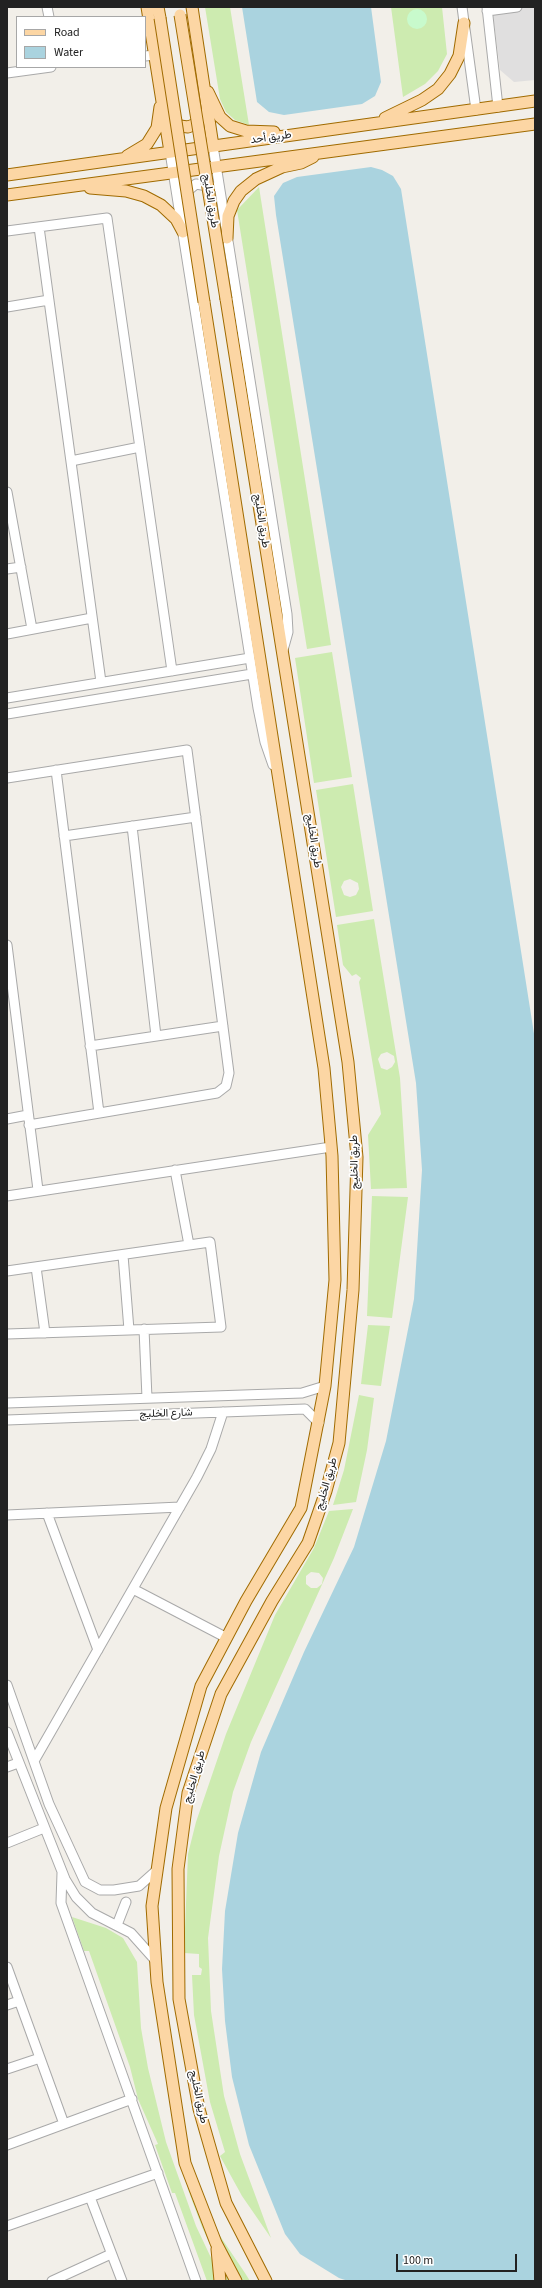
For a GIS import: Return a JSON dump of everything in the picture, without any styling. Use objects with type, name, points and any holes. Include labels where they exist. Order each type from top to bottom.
[{"type":"main road","points":[[147,7],[150,56],[159,81],[170,152]]},
{"type":"main road","points":[[192,7],[204,98],[213,146]]},
{"type":"main road","name":"طريق الخليج","points":[[179,11],[348,1062],[357,1157],[352,1306],[339,1443],[326,1491],[308,1543],[272,1601],[221,1694],[188,1792],[178,1869],[177,1924],[179,1999],[199,2109],[226,2203],[266,2281]]},
{"type":"main road","name":"طريق الخليج","points":[[159,13],[324,1068],[331,1148],[335,1280],[325,1386],[319,1423],[301,1508],[246,1601],[201,1686],[187,1730],[166,1808],[152,1906],[156,1961],[170,2071],[185,2163],[216,2242],[236,2281]]},
{"type":"main road","points":[[369,124],[403,111],[438,89],[456,65],[459,56],[464,23]]},
{"type":"main road","points":[[122,159],[147,144],[157,128],[160,110],[159,81]]},
{"type":"main road","points":[[203,82],[220,117],[230,126],[246,131],[280,131],[295,135]]},
{"type":"main road","points":[[162,97],[172,121],[180,126],[188,127],[196,124],[202,118],[204,98]]},
{"type":"main road","name":"طريق أحد","points":[[7,175],[535,102]]},
{"type":"main road","name":"طريق أحد","points":[[7,195],[535,124]]},
{"type":"main road","points":[[227,238],[228,216],[234,201],[256,179],[282,167],[301,163],[319,153]]},
{"type":"main road","points":[[80,186],[97,190],[126,190],[144,196],[161,205],[176,219],[182,232]]},
{"type":"main road","points":[[216,2242],[220,2281]]},
{"type":"street","points":[[462,7],[476,110]]},
{"type":"street","points":[[498,107],[487,9],[518,7]]},
{"type":"street","points":[[7,73],[44,68]]},
{"type":"street","points":[[213,146],[287,614],[288,632],[283,653]]},
{"type":"street","points":[[170,152],[252,674],[265,742],[278,780]]},
{"type":"street","points":[[180,219],[184,192],[196,184],[212,186],[224,218]]},
{"type":"street","points":[[7,231],[107,218],[172,671]]},
{"type":"street","points":[[39,227],[101,682]]},
{"type":"street","points":[[7,307],[49,300]]},
{"type":"street","points":[[71,461],[140,447]]},
{"type":"street","points":[[7,492],[32,629]]},
{"type":"street","points":[[7,569],[21,567]]},
{"type":"street","points":[[7,634],[92,618]]},
{"type":"street","points":[[7,698],[250,658]]},
{"type":"street","points":[[7,714],[252,674]]},
{"type":"street","points":[[7,778],[187,750],[229,1073],[226,1086],[217,1093],[30,1126]]},
{"type":"street","points":[[56,770],[99,1113]]},
{"type":"street","points":[[64,836],[196,817]]},
{"type":"street","points":[[132,826],[156,1036]]},
{"type":"street","points":[[7,945],[38,1190]]},
{"type":"street","points":[[90,1046],[223,1026]]},
{"type":"street","points":[[7,1119],[28,1115]]},
{"type":"street","points":[[7,1196],[38,1190],[331,1148]]},
{"type":"street","points":[[175,1170],[189,1245]]},
{"type":"street","points":[[7,1271],[210,1242],[221,1327],[7,1334]]},
{"type":"street","points":[[123,1254],[129,1330]]},
{"type":"street","points":[[36,1267],[45,1333]]},
{"type":"street","points":[[144,1329],[146,1398]]},
{"type":"street","points":[[7,1403],[302,1393],[325,1386]]},
{"type":"street","name":"شارع الخليج","points":[[7,1420],[305,1409],[319,1423]]},
{"type":"street","points":[[34,1762],[180,1507],[211,1449],[223,1412]]},
{"type":"street","points":[[7,1514],[180,1507]]},
{"type":"street","points":[[46,1513],[98,1650]]},
{"type":"street","points":[[133,1589],[227,1638]]},
{"type":"street","points":[[7,1685],[49,1804],[85,1882],[100,1890],[114,1890],[139,1886],[157,1870]]},
{"type":"street","points":[[7,1732],[62,1873],[76,1897],[92,1913],[131,1933],[156,1961]]},
{"type":"street","points":[[7,1767],[18,1763]]},
{"type":"street","points":[[7,1843],[44,1828]]},
{"type":"street","points":[[62,1873],[62,1903],[196,2281]]},
{"type":"street","points":[[117,1925],[126,1902]]},
{"type":"street","points":[[7,1967],[64,2124]]},
{"type":"street","points":[[7,2005],[19,2001]]},
{"type":"street","points":[[7,2069],[40,2058]]},
{"type":"street","points":[[7,2145],[132,2099]]},
{"type":"street","points":[[7,2226],[158,2173]]},
{"type":"street","points":[[90,2197],[122,2281]]},
{"type":"street","points":[[52,2281],[111,2254]]},
{"type":"shaded area","points":[[492,7],[535,7],[535,80],[514,82],[500,70]]},
{"type":"green space","points":[[205,7],[230,7],[249,125],[235,120],[226,112],[220,99]]},
{"type":"green space","points":[[391,7],[442,7],[447,54],[438,71],[425,84],[403,97]],"holes":[[[417,10],[425,14],[426,22],[409,25],[408,16],[411,12]]]},
{"type":"green space","points":[[417,9],[424,12],[427,19],[424,26],[417,29],[410,26],[407,19],[410,12]]},
{"type":"green space","points":[[259,187],[331,645],[307,649],[237,210]]},
{"type":"green space","points":[[332,652],[352,777],[314,783],[295,658]]},
{"type":"green space","points":[[353,784],[373,911],[336,917],[316,790]],"holes":[[[350,879],[358,883],[359,889],[356,895],[350,897],[344,895],[341,887],[344,881]]]},
{"type":"green space","points":[[374,919],[400,1078],[407,1188],[371,1189],[368,1135],[381,1114],[359,982],[361,978],[356,974],[352,976],[343,965],[337,925]],"holes":[[[387,1052],[394,1056],[395,1062],[392,1067],[387,1070],[381,1068],[378,1059],[381,1054]]]},
{"type":"green space","points":[[372,1196],[408,1197],[392,1318],[367,1316]]},
{"type":"green space","points":[[368,1325],[390,1326],[381,1386],[361,1384]]},
{"type":"green space","points":[[359,1395],[374,1398],[367,1450],[356,1502],[333,1505],[344,1470]]},
{"type":"green space","points":[[353,1509],[334,1558],[251,1742],[233,1792],[219,1856],[208,1938],[211,2011],[224,2096],[240,2154],[271,2238],[242,2196],[220,2156],[225,2152],[210,2102],[194,2015],[192,1975],[201,1975],[202,1969],[199,1967],[199,1954],[184,1953],[188,1854],[196,1822],[226,1734],[275,1615],[314,1548],[329,1511]],"holes":[[[311,1572],[319,1573],[323,1578],[322,1584],[317,1588],[311,1588],[306,1584],[306,1576]]]},
{"type":"green space","points":[[72,1917],[106,1928],[123,1938],[137,1962],[141,2028],[148,2068],[166,2142],[196,2226],[222,2281],[207,2281],[175,2193],[172,2193],[155,2145],[158,2144],[138,2099],[130,2067],[89,1951],[84,1951]]},
{"type":"green space","points":[[187,2187],[250,2281],[227,2281],[202,2227]]},
{"type":"water","points":[[242,7],[371,7],[381,82],[375,96],[362,104],[284,115],[269,112],[257,102]]},
{"type":"water","points":[[371,167],[382,170],[393,176],[401,189],[535,1040],[535,2281],[348,2281],[339,2278],[300,2254],[285,2234],[249,2145],[232,2077],[225,2021],[222,1969],[225,1911],[238,1833],[261,1752],[304,1652],[354,1547],[386,1441],[414,1299],[422,1170],[416,1083],[274,196],[283,183],[297,177]]}]
